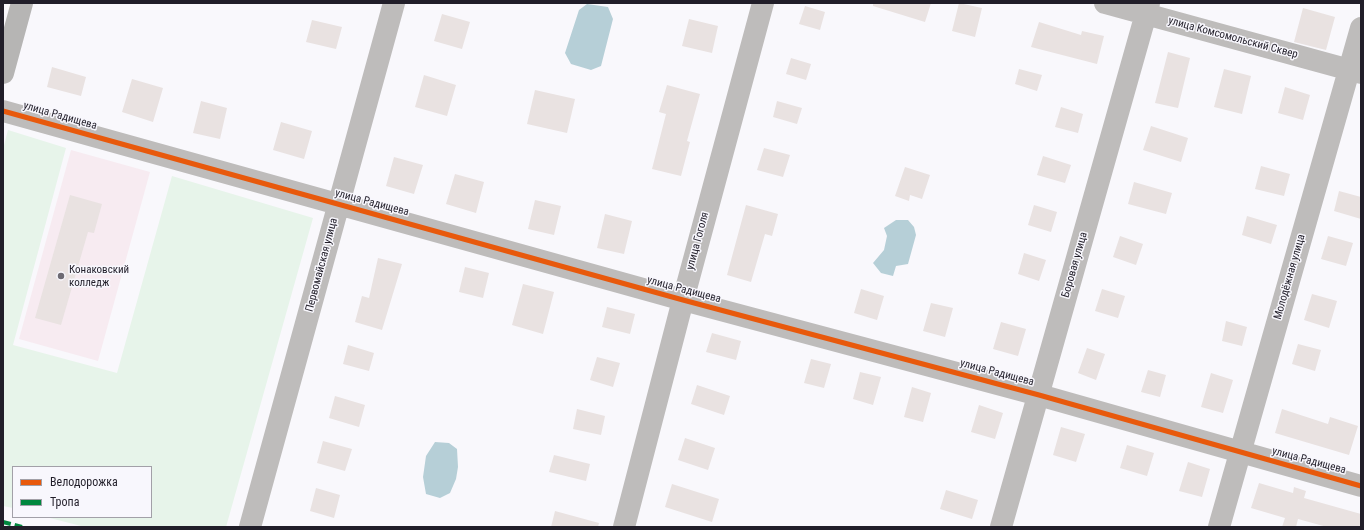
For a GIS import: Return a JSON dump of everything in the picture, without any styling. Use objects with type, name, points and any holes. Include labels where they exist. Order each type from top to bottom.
[{"type":"main road","points":[[3,73],[22,3]]},
{"type":"street","name":"Первомайская улица","points":[[250,527],[394,3]]},
{"type":"street","name":"улица Гоголя","points":[[624,527],[763,3]]},
{"type":"street","name":"улица Комсомольский Сквер","points":[[1105,3],[1147,9],[1355,72]]},
{"type":"street","name":"Боровая улица","points":[[1001,527],[1147,9]]},
{"type":"street","name":"Молодёжная улица","points":[[1219,527],[1355,72],[1361,28]]},
{"type":"street","name":"улица Радищева","points":[[3,110],[683,300],[1039,395],[1361,486]]},
{"type":"shaded area","points":[[8,130],[66,148],[13,345],[117,373],[172,176],[313,218],[226,527],[85,527],[50,518],[152,518],[152,466],[12,466],[12,508],[3,506],[3,149]]},
{"type":"shaded area","points":[[71,150],[150,172],[98,361],[19,339]]},
{"type":"water","points":[[587,4],[608,7],[613,19],[601,66],[591,70],[571,64],[565,53],[579,10]]},
{"type":"water","points":[[896,220],[908,220],[914,227],[916,235],[908,264],[896,266],[893,276],[881,273],[873,263],[884,250],[887,236],[884,228]]},
{"type":"water","points":[[435,442],[449,443],[457,449],[458,467],[456,479],[450,493],[440,498],[426,494],[423,477],[426,456]]},
{"type":"building","points":[[873,3],[931,3],[925,22],[873,6]]},
{"type":"building","points":[[959,3],[982,8],[975,37],[952,31]]},
{"type":"building","points":[[805,6],[825,12],[820,30],[799,24]]},
{"type":"building","points":[[1303,8],[1335,17],[1326,50],[1294,42]]},
{"type":"building","points":[[442,14],[470,22],[462,49],[434,41]]},
{"type":"building","points":[[689,19],[718,26],[712,53],[682,46]]},
{"type":"building","points":[[312,20],[342,27],[336,49],[306,42]]},
{"type":"building","points":[[1039,22],[1081,35],[1082,31],[1104,36],[1097,64],[1031,47]]},
{"type":"building","points":[[1168,52],[1190,58],[1178,108],[1155,103]]},
{"type":"building","points":[[791,58],[811,64],[806,80],[786,74]]},
{"type":"building","points":[[52,67],[86,77],[81,96],[47,87]]},
{"type":"building","points":[[1019,69],[1042,75],[1037,91],[1015,84]]},
{"type":"building","points":[[1224,69],[1251,76],[1242,114],[1214,107]]},
{"type":"building","points":[[424,75],[456,85],[447,116],[415,107]]},
{"type":"building","points":[[132,79],[163,88],[153,122],[122,112]]},
{"type":"building","points":[[667,85],[700,94],[687,141],[690,142],[681,176],[652,169],[666,114],[659,112]]},
{"type":"building","points":[[1285,87],[1310,95],[1303,120],[1278,113]]},
{"type":"building","points":[[535,90],[575,99],[567,133],[527,124]]},
{"type":"building","points":[[201,101],[227,108],[220,139],[193,133]]},
{"type":"building","points":[[777,101],[802,108],[797,124],[773,117]]},
{"type":"building","points":[[1061,107],[1083,114],[1078,133],[1055,127]]},
{"type":"building","points":[[281,122],[312,131],[304,159],[273,150]]},
{"type":"building","points":[[1151,126],[1188,138],[1181,162],[1143,150]]},
{"type":"building","points":[[764,148],[790,155],[783,177],[757,170]]},
{"type":"building","points":[[1043,156],[1071,165],[1065,183],[1037,175]]},
{"type":"building","points":[[394,157],[423,165],[414,194],[386,186]]},
{"type":"building","points":[[1261,166],[1290,174],[1284,196],[1255,189]]},
{"type":"building","points":[[905,167],[930,175],[922,199],[910,195],[909,201],[895,196]]},
{"type":"building","points":[[455,174],[484,182],[476,213],[446,204]]},
{"type":"building","points":[[1134,182],[1172,193],[1166,214],[1128,204]]},
{"type":"building","points":[[1339,191],[1361,197],[1361,219],[1334,211]]},
{"type":"building","name":"Конаковский колледж","points":[[70,195],[102,204],[94,233],[88,232],[61,325],[35,318]]},
{"type":"building","points":[[535,200],[561,206],[554,235],[528,229]]},
{"type":"building","points":[[746,205],[778,214],[772,236],[765,234],[751,282],[727,275]]},
{"type":"building","points":[[1034,205],[1057,212],[1051,232],[1028,225]]},
{"type":"building","points":[[605,214],[632,221],[624,254],[597,248]]},
{"type":"building","points":[[1247,216],[1277,225],[1271,244],[1242,235]]},
{"type":"building","points":[[1120,236],[1143,244],[1136,265],[1113,257]]},
{"type":"building","points":[[1328,236],[1353,243],[1346,266],[1321,259]]},
{"type":"building","points":[[1024,253],[1046,260],[1039,281],[1018,274]]},
{"type":"building","points":[[378,258],[402,264],[382,330],[355,322],[362,296],[369,298]]},
{"type":"building","points":[[465,267],[489,273],[483,298],[459,292]]},
{"type":"building","points":[[523,284],[554,292],[543,334],[512,325]]},
{"type":"building","points":[[861,289],[884,296],[877,320],[854,313]]},
{"type":"building","points":[[1102,289],[1125,296],[1118,318],[1095,311]]},
{"type":"building","points":[[1312,294],[1337,301],[1329,328],[1304,320]]},
{"type":"building","points":[[931,303],[953,308],[945,337],[923,331]]},
{"type":"building","points":[[607,307],[635,314],[630,334],[602,327]]},
{"type":"building","points":[[1226,321],[1247,327],[1242,346],[1222,341]]},
{"type":"building","points":[[1001,322],[1026,329],[1018,356],[993,349]]},
{"type":"building","points":[[712,333],[741,341],[736,360],[706,352]]},
{"type":"building","points":[[1298,344],[1321,350],[1315,371],[1292,364]]},
{"type":"building","points":[[348,345],[374,353],[369,371],[343,364]]},
{"type":"building","points":[[1087,348],[1105,354],[1096,380],[1078,373]]},
{"type":"building","points":[[597,357],[620,363],[613,387],[590,380]]},
{"type":"building","points":[[811,359],[831,364],[824,388],[804,383]]},
{"type":"building","points":[[1148,370],[1166,375],[1160,397],[1141,392]]},
{"type":"building","points":[[860,372],[881,377],[873,405],[853,399]]},
{"type":"building","points":[[1211,373],[1233,380],[1223,413],[1201,407]]},
{"type":"building","points":[[697,385],[730,396],[724,415],[691,404]]},
{"type":"building","points":[[912,387],[931,393],[923,422],[904,417]]},
{"type":"building","points":[[335,396],[365,405],[359,427],[329,418]]},
{"type":"building","points":[[979,405],[1003,413],[995,439],[971,432]]},
{"type":"building","points":[[577,409],[605,416],[601,435],[573,429]]},
{"type":"building","points":[[1282,409],[1328,424],[1330,417],[1358,426],[1349,455],[1275,433]]},
{"type":"building","points":[[1061,427],[1085,434],[1076,462],[1053,455]]},
{"type":"building","points":[[685,438],[715,448],[708,470],[678,460]]},
{"type":"building","points":[[323,441],[352,449],[345,471],[317,463]]},
{"type":"building","points":[[1127,445],[1154,453],[1147,476],[1120,468]]},
{"type":"building","points":[[554,455],[590,464],[586,481],[549,472]]},
{"type":"building","points":[[1188,462],[1210,469],[1202,497],[1179,491]]},
{"type":"building","points":[[1259,483],[1293,493],[1294,487],[1306,491],[1304,498],[1361,514],[1361,527],[1327,527],[1298,519],[1296,527],[1282,527],[1285,518],[1251,508]]},
{"type":"building","points":[[672,484],[719,499],[712,522],[665,507]]},
{"type":"building","points":[[316,488],[340,495],[334,518],[310,511]]},
{"type":"building","points":[[946,490],[978,500],[972,519],[940,509]]},
{"type":"building","points":[[555,511],[599,523],[598,527],[551,527]]},
{"type":"marked path","points":[[3,522],[22,527]]},
{"type":"cycle path","points":[[3,111],[683,300],[1039,395],[1361,486]]},
{"type":"place","name":"Конаковский колледж","points":[[61,276]]}]
